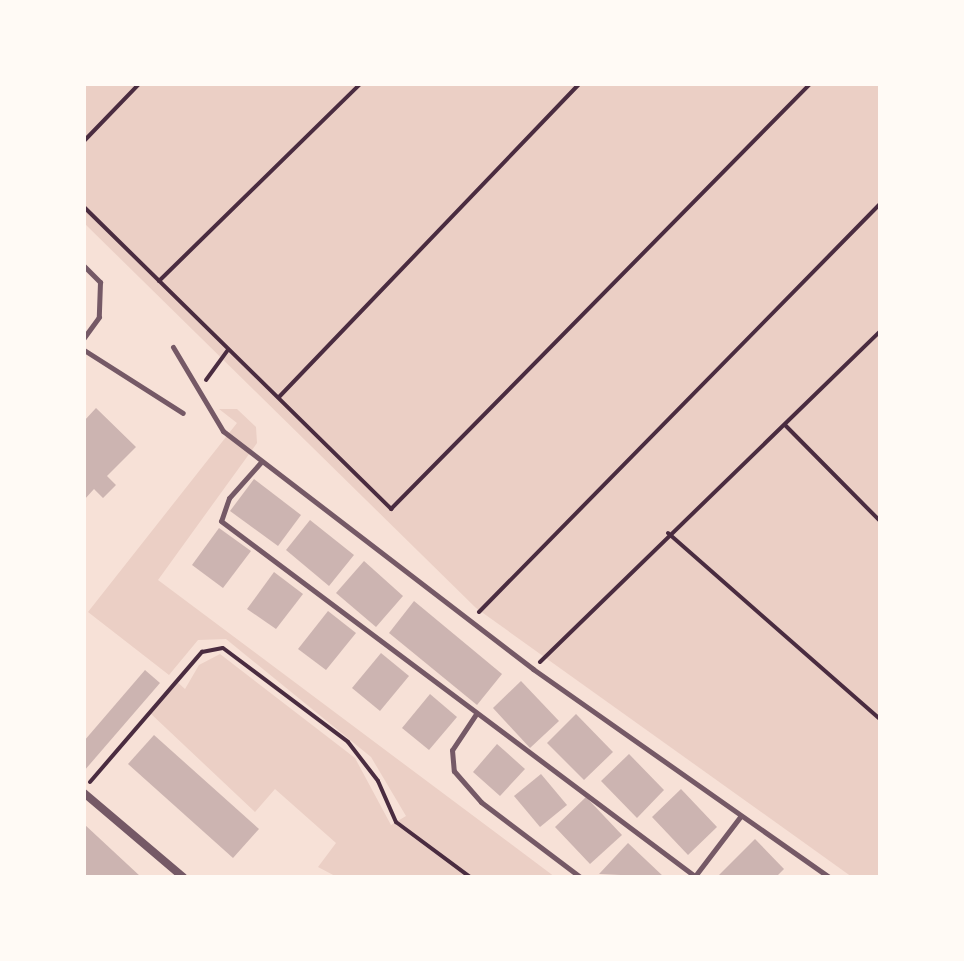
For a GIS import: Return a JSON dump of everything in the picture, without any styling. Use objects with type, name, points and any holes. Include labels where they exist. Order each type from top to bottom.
[{"type":"street","points":[[84,791],[183,877]]},
{"type":"lane","points":[[84,266],[100,282],[99,317],[84,338]]},
{"type":"lane","points":[[173,347],[223,431],[261,462],[533,669],[829,877]]},
{"type":"lane","points":[[84,350],[183,413]]},
{"type":"lane","points":[[261,462],[229,498],[221,521],[695,877],[740,817]]},
{"type":"lane","points":[[476,714],[452,750],[454,771],[481,802],[580,877]]},
{"type":"path","points":[[84,141],[139,84]]},
{"type":"path","points":[[159,281],[360,84]]},
{"type":"path","points":[[279,398],[579,84]]},
{"type":"path","points":[[84,207],[391,509],[810,84]]},
{"type":"path","points":[[469,622],[880,204]]},
{"type":"path","points":[[533,669],[668,533],[785,425],[880,331]]},
{"type":"path","points":[[199,391],[228,350]]},
{"type":"path","points":[[785,425],[880,521]]},
{"type":"path","points":[[668,533],[880,719]]},
{"type":"path","points":[[84,791],[202,652],[223,648],[348,742],[378,781],[396,822],[470,877]]},
{"type":"shaded area","points":[[84,84],[880,84],[880,877],[852,877],[476,608],[84,223]]},
{"type":"shaded area","points":[[219,409],[237,409],[256,427],[257,443],[158,580],[555,877],[337,877],[318,867],[336,843],[275,789],[255,812],[149,712],[175,680],[185,689],[199,665],[220,654],[355,758],[391,825],[406,816],[371,757],[226,639],[198,640],[169,675],[88,612],[237,423]]},
{"type":"building","points":[[96,408],[136,447],[107,476],[116,485],[103,498],[94,489],[84,500],[84,421]]},
{"type":"building","points":[[254,479],[301,515],[278,546],[230,511]]},
{"type":"building","points":[[310,520],[354,555],[329,586],[286,550]]},
{"type":"building","points":[[219,528],[251,551],[223,588],[192,565]]},
{"type":"building","points":[[364,561],[403,596],[376,627],[336,593]]},
{"type":"building","points":[[274,572],[303,594],[276,629],[247,609]]},
{"type":"building","points":[[414,601],[502,674],[477,705],[389,633]]},
{"type":"building","points":[[328,611],[356,633],[326,670],[298,649]]},
{"type":"building","points":[[381,653],[409,676],[380,711],[352,688]]},
{"type":"building","points":[[145,670],[160,683],[84,771],[84,741]]},
{"type":"building","points":[[521,681],[559,721],[530,748],[493,708]]},
{"type":"building","points":[[430,694],[457,717],[429,750],[402,728]]},
{"type":"building","points":[[576,714],[613,752],[584,780],[547,743]]},
{"type":"building","points":[[154,735],[259,829],[233,858],[128,764]]},
{"type":"building","points":[[497,744],[525,769],[500,796],[473,772]]},
{"type":"building","points":[[629,754],[664,790],[637,818],[601,781]]},
{"type":"building","points":[[541,774],[567,805],[540,827],[514,796]]},
{"type":"building","points":[[681,789],[717,827],[688,855],[652,817]]},
{"type":"building","points":[[586,797],[622,835],[590,864],[555,827]]},
{"type":"building","points":[[84,824],[141,877],[84,877]]},
{"type":"building","points":[[755,839],[784,869],[776,877],[717,877]]},
{"type":"building","points":[[628,843],[664,877],[599,874]]}]
